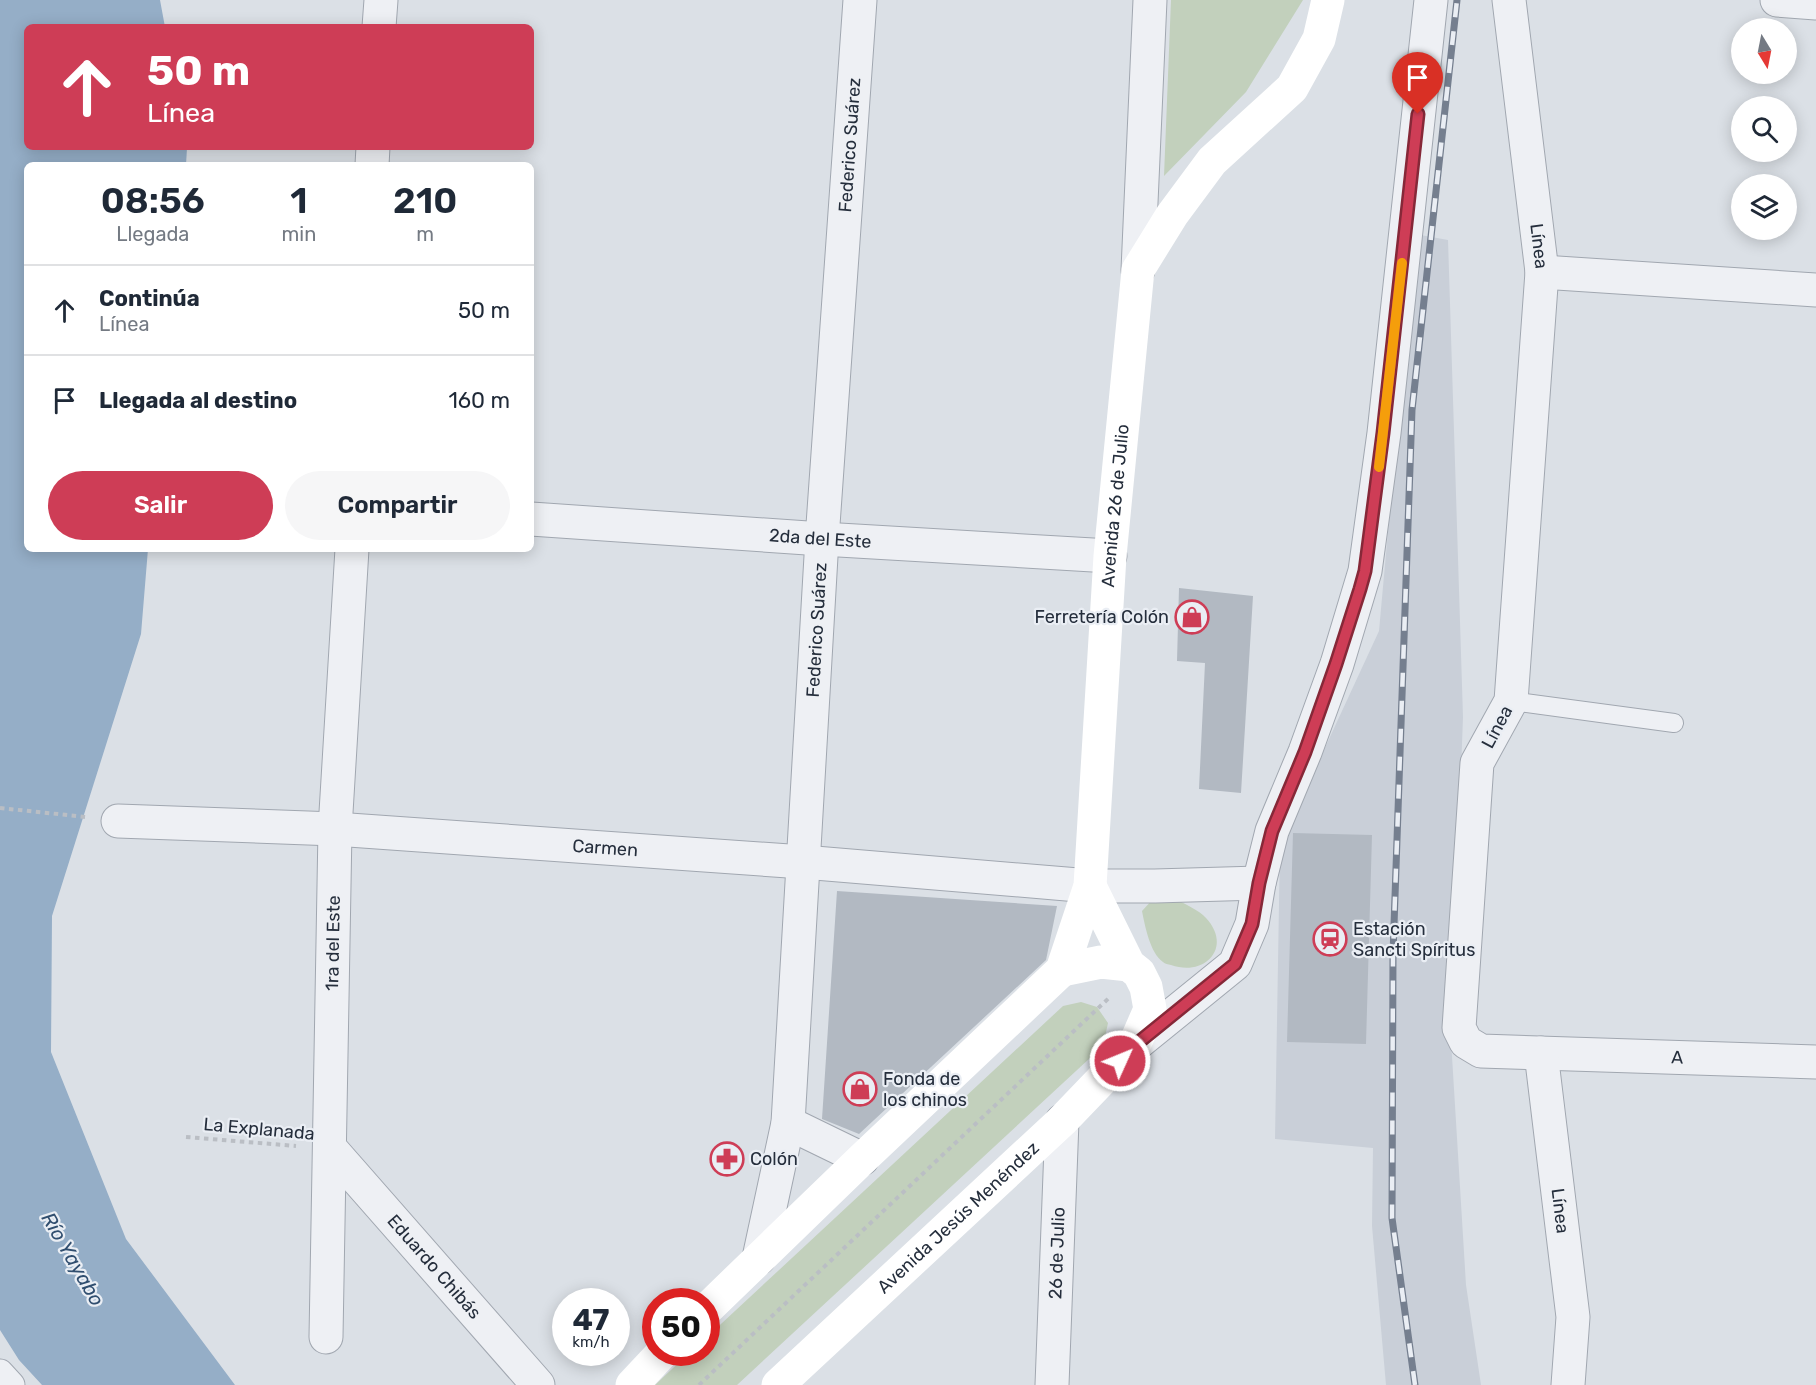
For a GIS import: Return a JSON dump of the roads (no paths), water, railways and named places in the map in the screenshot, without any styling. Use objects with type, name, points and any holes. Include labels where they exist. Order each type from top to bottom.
[{"type":"main road","name":"Avenida 26 de Julio","points":[[1062,970],[1090,886],[1110,556],[1138,270],[1172,215],[1212,161],[1292,88],[1319,39],[1328,0]]},
{"type":"main road","name":"Avenida 26 de Julio","points":[[1090,886],[1134,969]]},
{"type":"main road","points":[[720,1296],[1062,970],[1101,962],[1134,969]]},
{"type":"main road","name":"Avenida Jesús Menéndez","points":[[778,1385],[1062,1121],[1134,1046],[1150,1009],[1146,987],[1134,969]]},
{"type":"main road","points":[[632,1384],[649,1366]]},
{"type":"street","points":[[379,24],[381,0]]},
{"type":"street","name":"Federico Suárez","points":[[759,1258],[788,1123],[822,539],[860,0]]},
{"type":"street","name":"Avenida 26 de Julio","points":[[1138,270],[1150,0]]},
{"type":"street","points":[[1090,886],[1259,883],[1272,831],[1305,752],[1333,675],[1365,571],[1385,421],[1431,0]]},
{"type":"street","name":"Línea","points":[[1509,0],[1542,272],[1511,701],[1477,763],[1459,1028],[1466,1042],[1481,1051],[1541,1053],[1573,1317],[1568,1385]]},
{"type":"street","points":[[1777,0],[1816,3]]},
{"type":"street","points":[[1542,272],[1816,290]]},
{"type":"street","name":"2da del Este","points":[[534,519],[1110,556]]},
{"type":"street","name":"1ra del Este","points":[[327,1337],[335,829],[352,552]]},
{"type":"street","name":"Carmen","points":[[117,821],[335,829],[803,862],[1090,886]]},
{"type":"street","name":"Avenida Jesús Menéndez","points":[[1134,1046],[1235,964],[1252,924],[1259,883]]},
{"type":"street","name":"A","points":[[1541,1053],[1816,1062]]},
{"type":"street","name":"26 de Julio","points":[[1052,1385],[1062,1121]]},
{"type":"street","points":[[788,1123],[862,1159]]},
{"type":"street","name":"Eduardo Chibás","points":[[330,1149],[537,1385]]},
{"type":"street","points":[[0,1373],[11,1385]]},
{"type":"lane","points":[[1511,701],[1674,723]]},
{"type":"water","name":"Río Yayabo","points":[[0,0],[160,0],[164,24],[24,24],[24,150],[187,150],[186,162],[24,162],[24,552],[148,552],[141,634],[52,916],[51,1052],[126,1239],[235,1385],[42,1385],[19,1360],[0,1330]]},
{"type":"railway","points":[[1415,1385],[1392,1218],[1393,954],[1412,410],[1457,0]]},
{"type":"place","name":"Ferretería Colón","points":[[1192,617]]},
{"type":"place","name":"Estación Sancti Spíritus","points":[[1330,939]]},
{"type":"place","name":"Fonda de los chinos","points":[[860,1089]]},
{"type":"place","name":"Colón","points":[[727,1159]]}]
